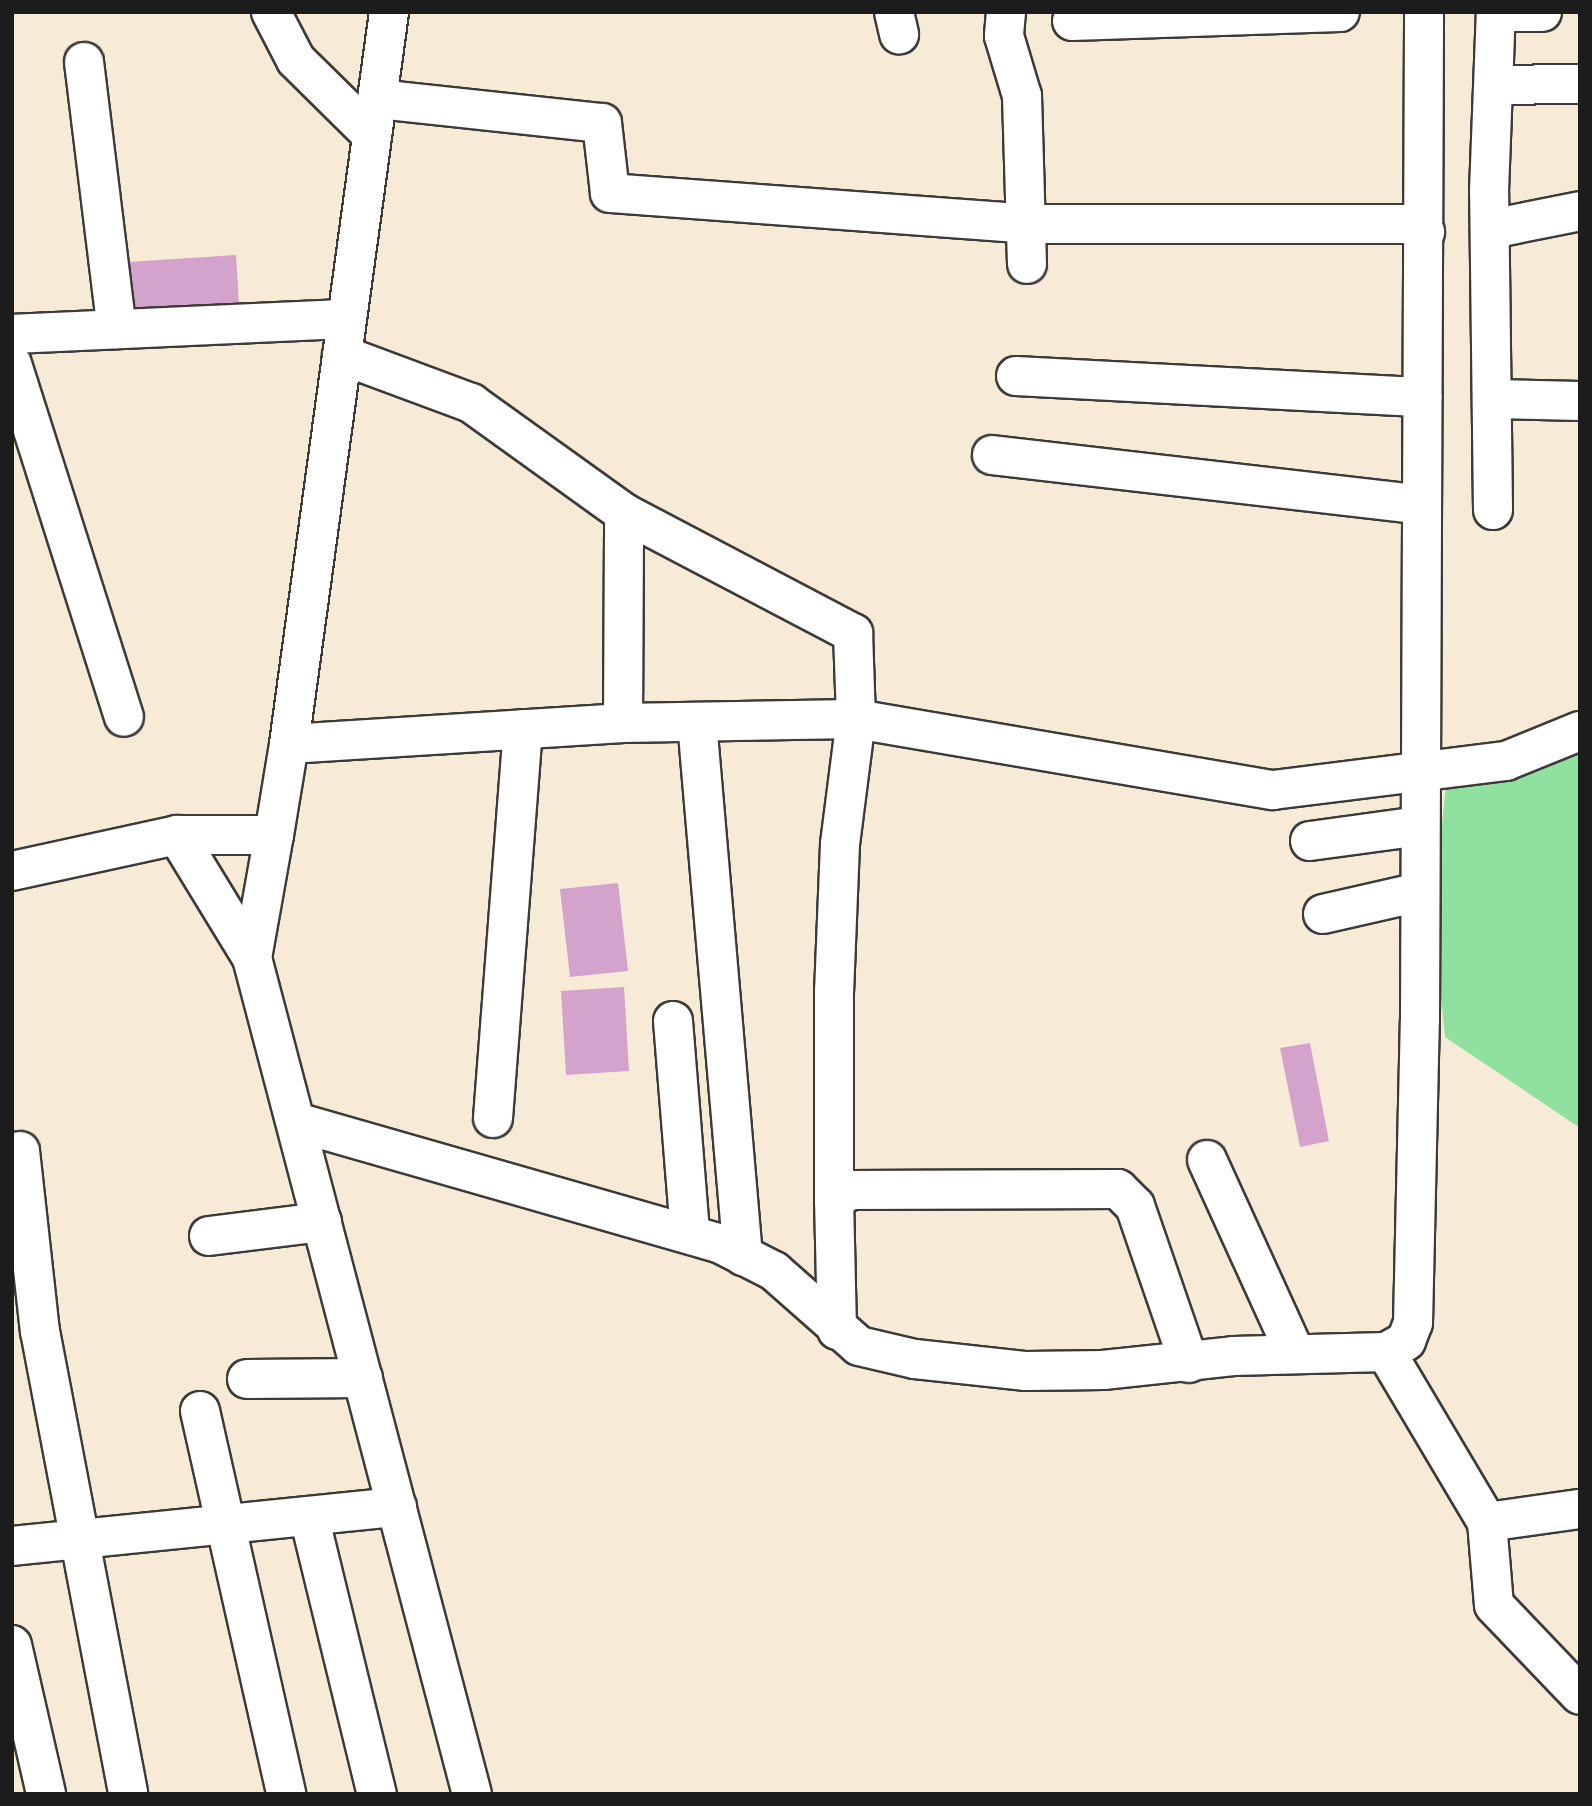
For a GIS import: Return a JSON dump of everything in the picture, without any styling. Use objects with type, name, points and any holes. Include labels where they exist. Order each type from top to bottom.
[{"type":"street","points":[[271,12],[296,60],[375,117],[602,123],[610,193],[1030,224],[1408,224],[1425,232]]},
{"type":"street","points":[[252,958],[289,744],[389,12]]},
{"type":"street","points":[[1006,12],[1004,36],[1022,96],[1030,224],[1027,264]]},
{"type":"street","points":[[1072,21],[1340,12]]},
{"type":"street","points":[[296,1122],[690,1233],[743,1255],[795,1287],[837,1330],[859,1346],[968,1367],[1103,1370],[1296,1353],[1385,1352],[1406,1341],[1413,1323],[1420,892],[1418,776],[1425,232],[1424,12]]},
{"type":"street","points":[[1493,510],[1491,229],[1498,12],[1542,12]]},
{"type":"street","points":[[84,62],[117,329]]},
{"type":"street","points":[[1494,85],[1580,85]]},
{"type":"street","points":[[1491,229],[1580,211]]},
{"type":"street","points":[[12,334],[117,329],[344,337],[471,403],[624,513],[853,633],[856,719],[839,857],[834,1201],[837,1330]]},
{"type":"street","points":[[12,364],[124,717]]},
{"type":"street","points":[[1016,376],[1422,397]]},
{"type":"street","points":[[1493,399],[1580,401]]},
{"type":"street","points":[[992,455],[1421,505]]},
{"type":"street","points":[[623,723],[624,513]]},
{"type":"street","points":[[289,744],[623,723],[856,719],[1273,790],[1418,776],[1506,761],[1580,731]]},
{"type":"street","points":[[697,722],[743,1255]]},
{"type":"street","points":[[494,1118],[523,729]]},
{"type":"street","points":[[1310,841],[1419,826]]},
{"type":"street","points":[[12,871],[177,835],[274,835]]},
{"type":"street","points":[[177,835],[252,958],[472,1794]]},
{"type":"street","points":[[1322,914],[1420,892]]},
{"type":"street","points":[[673,1021],[690,1233]]},
{"type":"street","points":[[20,1151],[40,1331],[128,1794]]},
{"type":"street","points":[[1207,1160],[1296,1353]]},
{"type":"street","points":[[834,1201],[850,1190],[1118,1189],[1135,1206],[1189,1363]]},
{"type":"street","points":[[209,1236],[322,1222]]},
{"type":"street","points":[[1385,1352],[1487,1522],[1494,1605],[1580,1695]]},
{"type":"street","points":[[247,1380],[363,1378]]},
{"type":"street","points":[[201,1410],[223,1524],[286,1794]]},
{"type":"street","points":[[12,1546],[397,1507]]},
{"type":"street","points":[[1487,1522],[1580,1509]]},
{"type":"street","points":[[309,1516],[377,1794]]},
{"type":"street","points":[[12,1646],[46,1794]]},
{"type":"green space","points":[[1580,725],[1580,1128],[1445,1037],[1433,914],[1449,755]]},
{"type":"building","points":[[236,255],[239,305],[131,311],[128,262]]},
{"type":"building","points":[[618,883],[628,971],[570,977],[560,889]]},
{"type":"building","points":[[624,987],[629,1071],[566,1075],[561,991]]},
{"type":"building","points":[[1310,1043],[1329,1141],[1300,1147],[1280,1048]]}]
